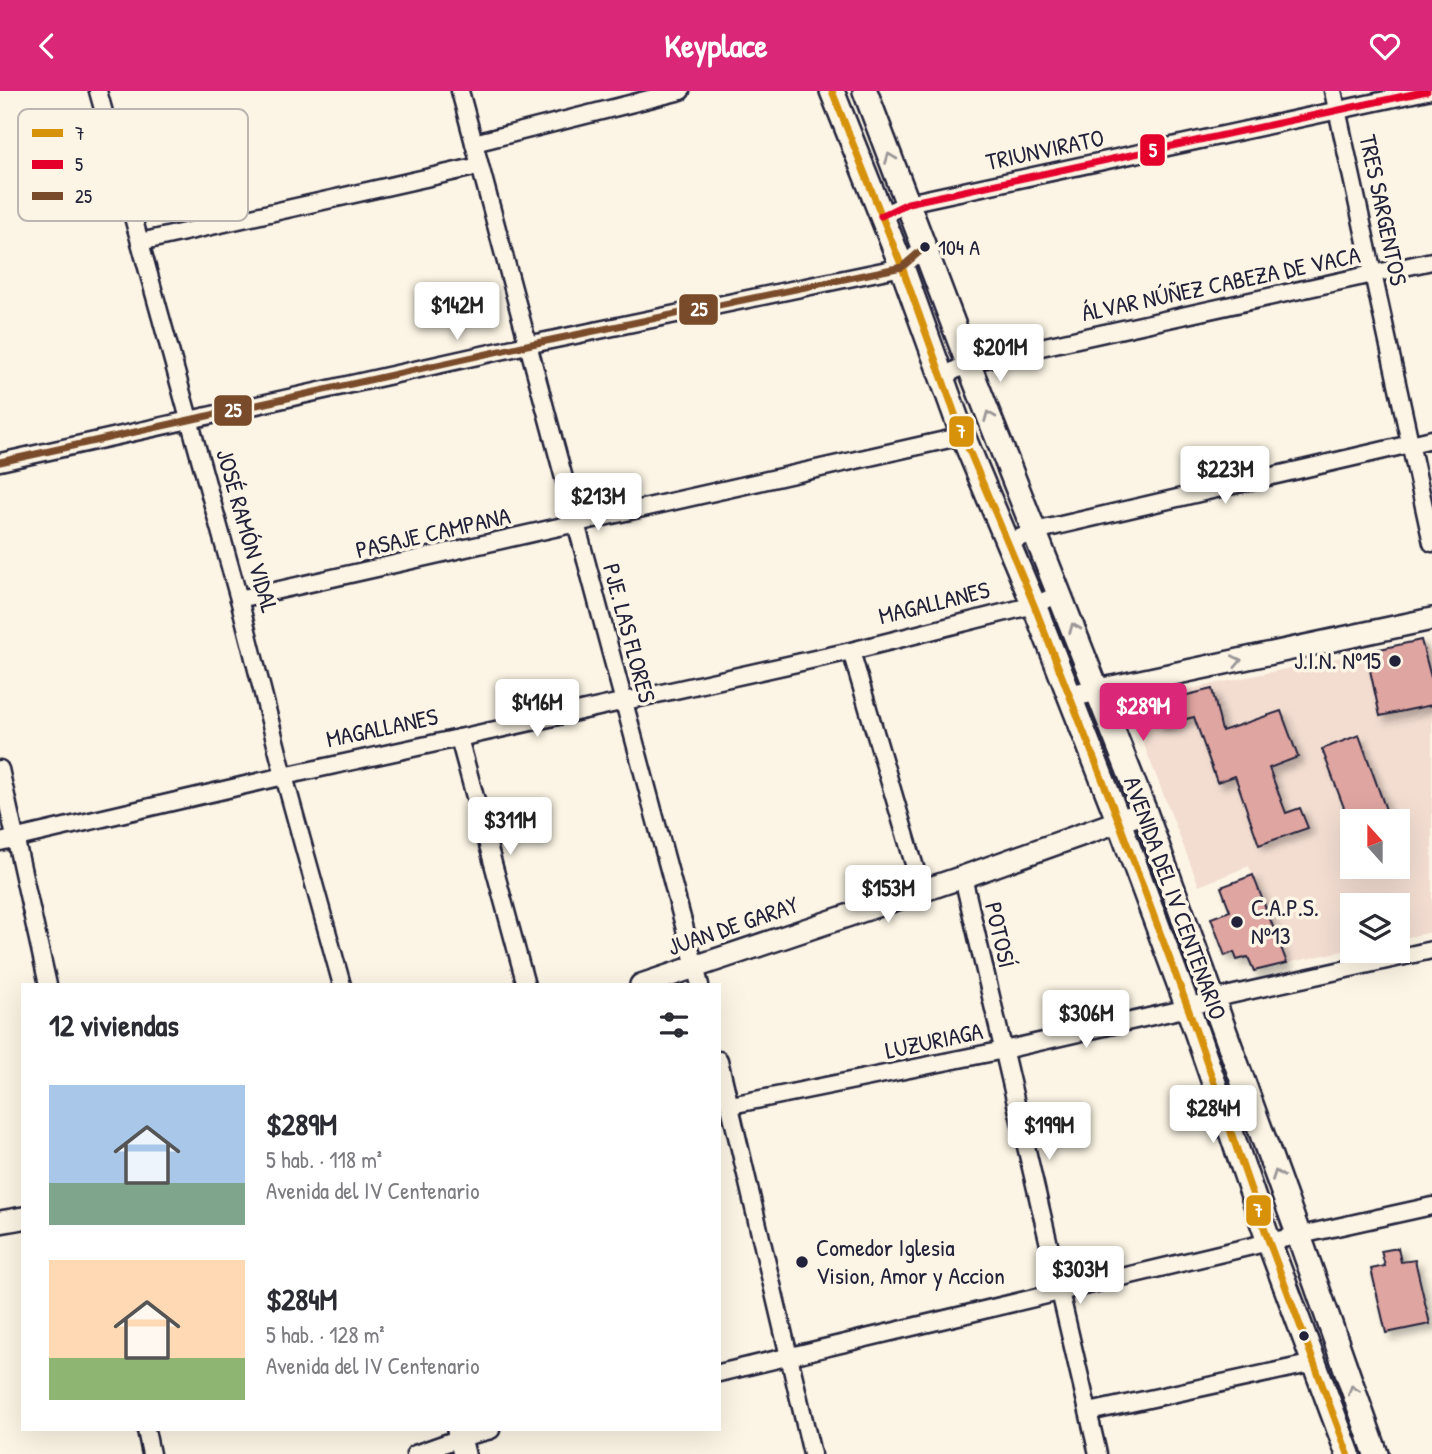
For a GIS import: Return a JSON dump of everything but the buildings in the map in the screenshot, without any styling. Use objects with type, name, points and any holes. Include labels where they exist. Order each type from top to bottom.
[{"type":"main road","name":"AVENIDA DEL IV CENTENARIO","points":[[832,91],[902,267],[963,436],[1034,605],[1119,822],[1348,1454]]},
{"type":"main road","name":"AVENIDA DEL IV CENTENARIO","points":[[865,91],[968,363],[1145,812],[1376,1454]]},
{"type":"street","name":"JOSÉ RAMÓN VIDAL","points":[[99,91],[104,109]]},
{"type":"street","name":"PJE. LAS FLORES","points":[[460,91],[697,976]]},
{"type":"street","points":[[474,143],[618,99],[681,91]]},
{"type":"street","name":"TRES SARGENTOS","points":[[1333,91],[1432,543]]},
{"type":"street","name":"TRIUNVIRATO","points":[[881,216],[908,203],[1427,91]]},
{"type":"street","points":[[248,218],[479,166]]},
{"type":"street","name":"JOSÉ RAMÓN VIDAL","points":[[134,221],[341,983]]},
{"type":"street","points":[[140,242],[234,221]]},
{"type":"street","points":[[0,462],[527,345],[902,267],[925,247]]},
{"type":"street","name":"ÁLVAR NÚÑEZ CABEZA DE VACA","points":[[941,378],[968,363],[1432,261]]},
{"type":"street","name":"PASAJE CAMPANA","points":[[239,600],[963,436]]},
{"type":"street","points":[[1008,543],[1035,531],[1432,439]]},
{"type":"street","name":"MAGALLANES","points":[[8,841],[284,776],[851,650],[1034,605],[1060,594]]},
{"type":"street","points":[[1070,697],[1432,619]]},
{"type":"street","points":[[851,650],[922,891]]},
{"type":"street","points":[[459,738],[525,983]]},
{"type":"street","points":[[0,769],[8,841],[47,983]]},
{"type":"street","name":"JUAN DE GARAY","points":[[653,983],[697,976],[922,891],[1145,812]]},
{"type":"street","name":"POTOSÍ","points":[[963,877],[1098,1454]]},
{"type":"street","name":"LUZURIAGA","points":[[731,1105],[1004,1049],[1432,950]]},
{"type":"street","points":[[721,1068],[813,1454]]},
{"type":"street","points":[[721,1373],[1269,1242],[1432,1206]]},
{"type":"street","points":[[0,1221],[21,1218]]},
{"type":"street","points":[[1089,1412],[1314,1363]]},
{"type":"street","points":[[146,1431],[151,1454]]},
{"type":"street","points":[[415,1454],[488,1431]]},
{"type":"shaded area","points":[[1421,640],[1432,653],[1432,932],[1410,937],[1410,893],[1340,893],[1340,952],[1287,963],[1249,866],[1199,886],[1132,714],[1135,701]]},
{"type":"transit line","name":"7","points":[[832,91],[902,267],[963,436],[1034,605],[1119,822],[1348,1454]]},
{"type":"transit line","name":"5","points":[[881,216],[908,203],[1427,91]]},
{"type":"transit line","name":"25","points":[[0,462],[527,345],[902,267],[925,247]]},
{"type":"place","name":"104 A","points":[[925,247]]},
{"type":"place","name":"J.I.N. Nº15","points":[[1395,661]]},
{"type":"place","name":"C.A.P.S. Nº13","points":[[1237,922]]},
{"type":"place","name":"Comedor Iglesia Vision, Amor y Accion","points":[[802,1262]]}]
